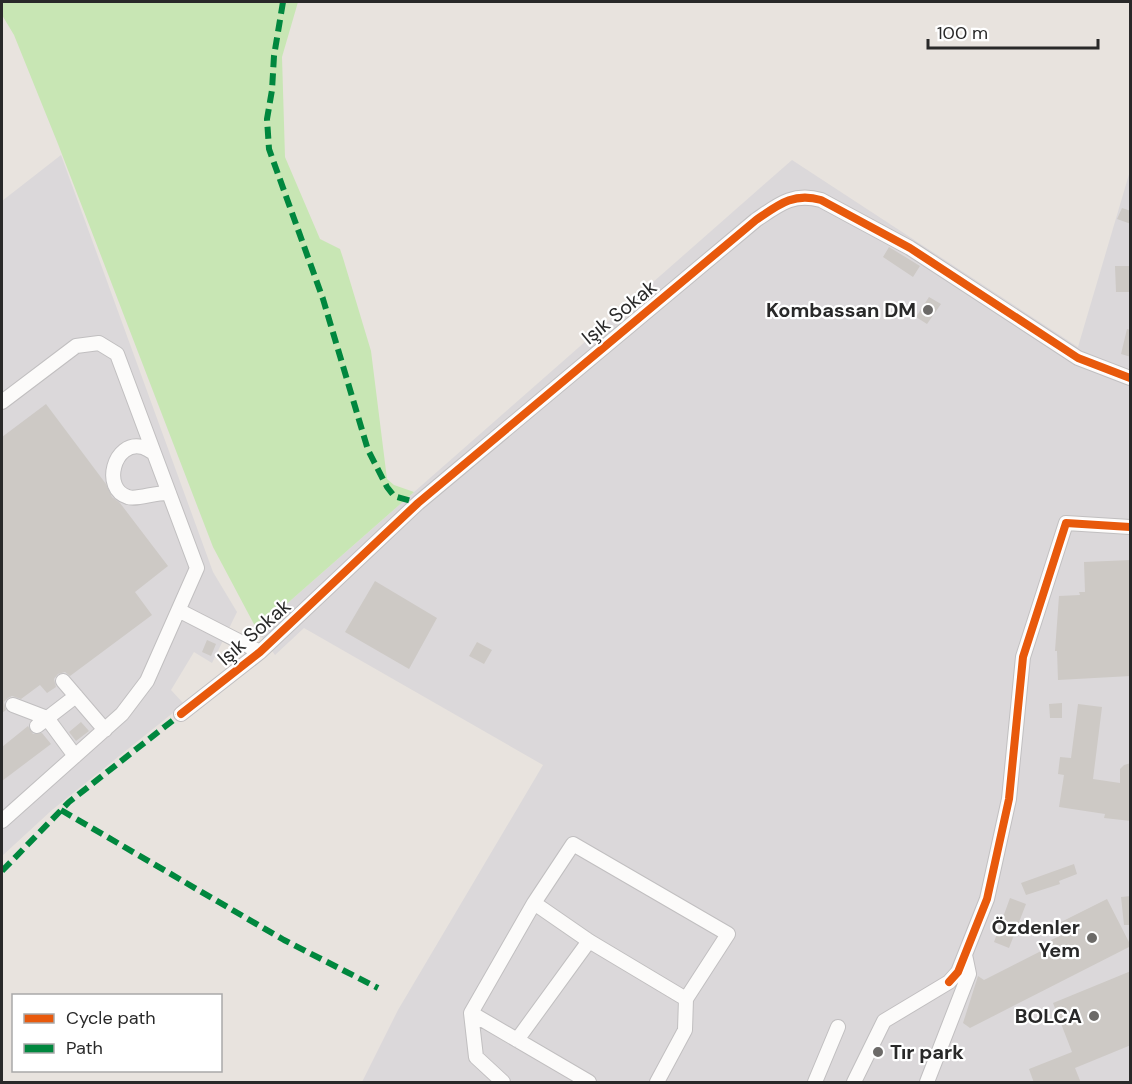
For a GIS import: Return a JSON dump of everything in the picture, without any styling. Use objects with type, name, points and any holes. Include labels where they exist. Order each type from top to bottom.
[{"type":"street","name":"Işık Sokak","points":[[181,714],[260,652],[418,503],[747,228],[790,198],[808,196],[821,200],[910,248],[1078,358],[1131,378]]},
{"type":"street","points":[[2,402],[76,346],[99,343],[117,354],[197,568],[180,611],[147,681],[122,714],[2,821]]},
{"type":"street","points":[[154,453],[141,446],[126,449],[115,463],[113,481],[117,489],[126,497],[135,498],[158,492],[169,494]]},
{"type":"street","points":[[854,1083],[884,1021],[949,982],[958,972],[987,899],[1009,799],[1023,657],[1066,523],[1131,527]]},
{"type":"street","points":[[180,611],[260,652]]},
{"type":"street","points":[[63,681],[105,730]]},
{"type":"street","points":[[41,722],[76,696]]},
{"type":"street","points":[[13,705],[41,722],[75,756]]},
{"type":"street","points":[[503,1083],[476,1057],[471,1013],[534,903],[573,844],[728,934],[686,999],[685,1030],[657,1083]]},
{"type":"street","points":[[534,903],[589,941],[686,999]]},
{"type":"street","points":[[517,1040],[589,941]]},
{"type":"street","points":[[927,1083],[969,975],[965,955]]},
{"type":"street","points":[[471,1013],[589,1083]]},
{"type":"street","points":[[815,1083],[838,1027]]},
{"type":"shaded area","points":[[61,155],[213,572],[237,612],[212,663],[194,652],[171,690],[184,704],[52,810],[2,856],[2,201]]},
{"type":"shaded area","points":[[792,160],[1078,347],[1130,171],[1130,1082],[362,1082],[398,1010],[543,765],[304,628],[275,655],[257,630]]},
{"type":"green space","points":[[2,2],[298,2],[282,57],[285,157],[320,239],[340,249],[343,258],[371,351],[387,479],[394,485],[414,492],[257,630],[213,547],[58,144],[14,35],[2,15]]},
{"type":"building","points":[[1122,208],[1131,211],[1131,224],[1117,219]]},
{"type":"building","points":[[889,247],[920,266],[913,277],[883,257]]},
{"type":"building","points":[[1115,266],[1131,266],[1131,292],[1116,292]]},
{"type":"building","name":"Kombassan DM","points":[[929,297],[941,304],[927,324],[916,317]]},
{"type":"building","points":[[1127,329],[1131,330],[1131,357],[1121,354]]},
{"type":"building","points":[[46,404],[106,484],[112,497],[120,503],[168,566],[135,592],[152,615],[70,676],[65,672],[58,674],[54,679],[56,687],[47,693],[40,685],[21,699],[12,696],[8,698],[4,702],[6,710],[2,713],[2,437]]},
{"type":"building","points":[[1131,560],[1131,676],[1058,680],[1057,651],[1055,651],[1059,596],[1080,595],[1079,592],[1085,592],[1084,562]]},
{"type":"building","points":[[375,581],[437,618],[409,669],[345,632]]},
{"type":"building","points":[[207,640],[216,644],[211,656],[202,652]]},
{"type":"building","points":[[477,642],[492,650],[484,664],[469,656]]},
{"type":"building","points":[[1062,703],[1062,718],[1050,718],[1049,704]]},
{"type":"building","points":[[1078,704],[1102,707],[1093,779],[1120,783],[1120,769],[1131,763],[1131,821],[1104,818],[1105,814],[1059,807],[1064,775],[1058,774],[1060,757],[1071,758]]},
{"type":"building","points":[[81,722],[89,731],[76,741],[69,732]]},
{"type":"building","points":[[28,726],[33,734],[42,733],[51,744],[2,781],[2,747]]},
{"type":"building","points":[[1074,864],[1077,874],[1059,881],[1060,884],[1026,895],[1021,883]]},
{"type":"building","points":[[1131,896],[1131,925],[1124,925],[1121,897]]},
{"type":"building","points":[[1010,898],[1026,904],[1009,948],[994,942]]},
{"type":"building","points":[[1107,899],[1131,946],[970,1028],[963,1023],[978,976],[984,980],[1045,949],[1053,944],[1051,940],[1062,935],[1057,924]]},
{"type":"building","name":"BOLCA","points":[[1131,971],[1131,1045],[1075,1068],[1081,1083],[1034,1083],[1029,1069],[1072,1052],[1053,1003]]},
{"type":"marked path","points":[[283,2],[267,119],[269,149],[323,299],[368,450],[394,496],[418,503]]},
{"type":"marked path","points":[[2,871],[69,802],[181,714]]},
{"type":"marked path","points":[[61,810],[284,940],[378,988]]},
{"type":"cycle path","points":[[181,714],[260,652],[418,503],[756,220],[786,201],[802,198],[821,200],[910,248],[1078,358],[1130,378]]},
{"type":"cycle path","points":[[949,982],[958,972],[987,899],[1009,799],[1023,657],[1066,523],[1130,527]]},
{"type":"place","name":"Kombassan DM","points":[[928,310]]},
{"type":"place","name":"Özdenler Yem","points":[[1092,938]]},
{"type":"place","name":"BOLCA","points":[[1094,1016]]},
{"type":"place","name":"Tır park","points":[[878,1052]]}]
